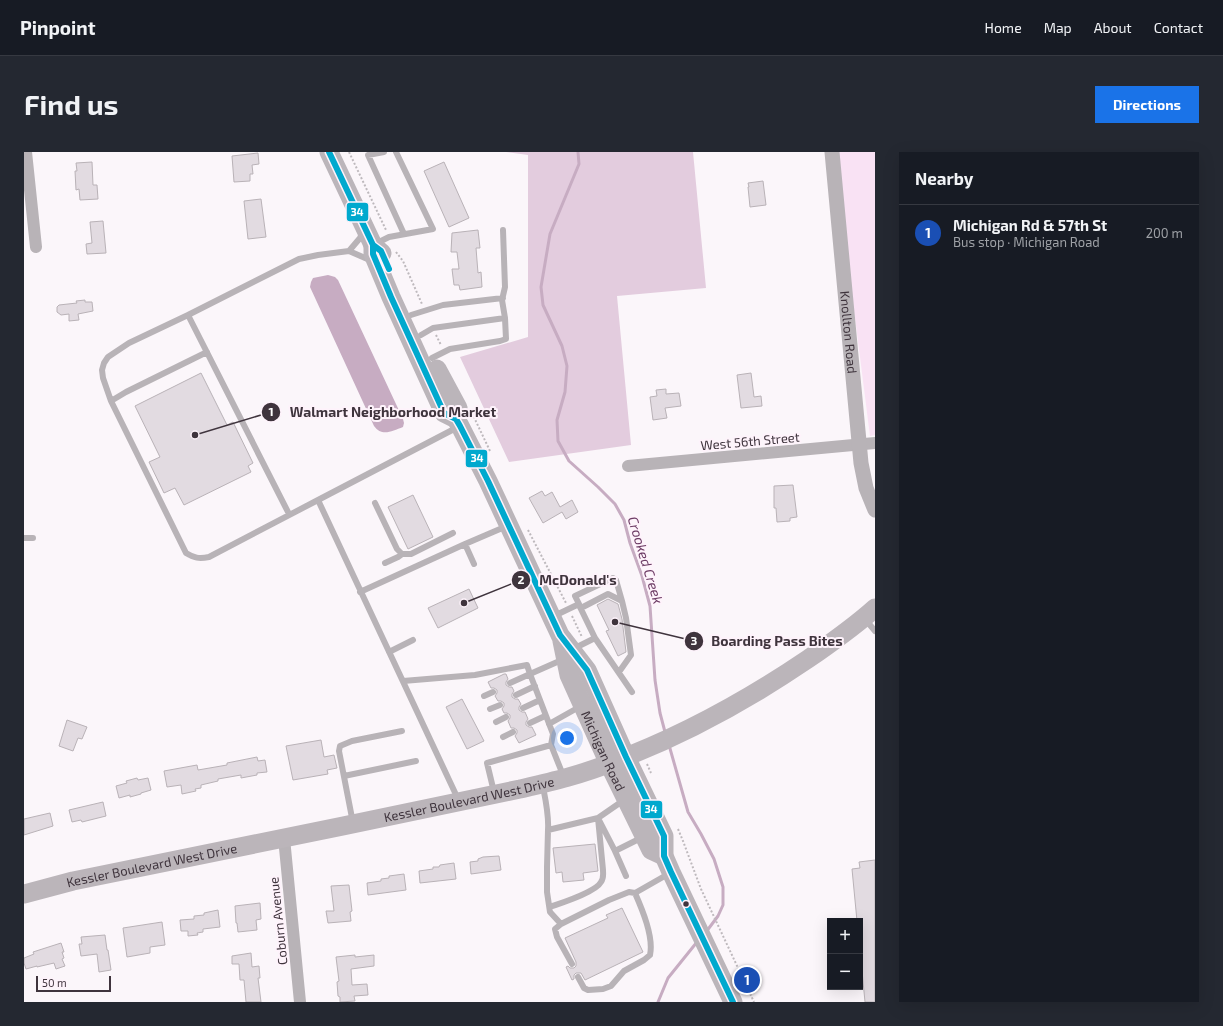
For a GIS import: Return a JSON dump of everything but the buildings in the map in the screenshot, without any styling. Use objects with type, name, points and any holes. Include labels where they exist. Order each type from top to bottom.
[{"type":"main road","name":"Michigan Road","points":[[329,152],[364,227],[381,241]]},
{"type":"main road","name":"Michigan Road","points":[[381,241],[373,254],[444,413],[462,418]]},
{"type":"main road","name":"Michigan Road","points":[[381,241],[381,252],[418,313],[438,355],[462,418],[509,526],[552,617],[587,670],[631,755],[664,836],[668,864],[688,908],[729,972],[733,1002]]},
{"type":"main road","name":"Kessler Boulevard West Drive","points":[[24,894],[73,881],[460,802],[564,778],[631,755],[688,729],[743,700],[871,619]]},
{"type":"main road","name":"Michigan Road","points":[[571,647],[569,675],[583,705],[631,755]]},
{"type":"main road","name":"Michigan Road","points":[[631,755],[626,799],[651,850],[668,864]]},
{"type":"street","points":[[26,152],[36,247]]},
{"type":"street","name":"Knollton Road","points":[[832,152],[859,445],[866,488],[875,510]]},
{"type":"street","name":"West 56th Street","points":[[628,466],[875,443]]},
{"type":"street","name":"Coburn Avenue","points":[[284,838],[300,1002]]},
{"type":"lane","points":[[384,152],[368,155],[404,234]]},
{"type":"lane","points":[[381,241],[404,234],[433,229],[396,152]]},
{"type":"lane","points":[[348,251],[360,238],[364,227]]},
{"type":"lane","points":[[438,355],[450,349],[506,339],[503,298],[505,287],[503,230]]},
{"type":"lane","points":[[377,264],[348,251],[318,254],[299,260],[129,343],[108,357],[104,363],[102,370],[103,378],[111,401],[186,553],[192,557],[200,559],[209,557],[318,500],[462,418]]},
{"type":"lane","points":[[418,313],[443,305],[503,298]]},
{"type":"lane","points":[[188,315],[289,514]]},
{"type":"lane","points":[[427,331],[505,318]]},
{"type":"lane","points":[[111,401],[207,352]]},
{"type":"lane","points":[[318,500],[460,802]]},
{"type":"lane","points":[[375,502],[397,549],[402,554]]},
{"type":"lane","points":[[360,592],[465,544],[509,526]]},
{"type":"lane","points":[[385,563],[402,554],[411,554],[453,533]]},
{"type":"lane","points":[[24,538],[33,538]]},
{"type":"lane","points":[[465,544],[474,564]]},
{"type":"lane","points":[[619,672],[631,655],[626,618],[616,580],[613,578],[575,596],[595,638],[632,692]]},
{"type":"lane","points":[[552,617],[569,608],[580,606],[608,594],[622,601]]},
{"type":"lane","points":[[510,683],[530,674],[571,647],[595,638]]},
{"type":"lane","points":[[389,652],[413,640]]},
{"type":"lane","points":[[403,681],[475,675],[527,665],[553,734],[551,746],[564,778]]},
{"type":"lane","points":[[516,696],[534,686]]},
{"type":"lane","points":[[484,696],[493,692]]},
{"type":"lane","points":[[523,708],[540,700]]},
{"type":"lane","points":[[490,709],[500,705]]},
{"type":"lane","points":[[548,724],[583,705]]},
{"type":"lane","points":[[530,723],[546,716]]},
{"type":"lane","points":[[496,722],[506,717]]},
{"type":"lane","points":[[353,824],[339,751],[340,746],[352,741],[402,731]]},
{"type":"lane","points":[[503,737],[513,732]]},
{"type":"lane","points":[[495,794],[487,763],[551,746]]},
{"type":"lane","points":[[344,776],[416,761]]},
{"type":"lane","points":[[542,784],[549,819],[547,867],[550,912],[561,924]]},
{"type":"lane","points":[[548,830],[598,818],[626,799]]},
{"type":"lane","points":[[550,908],[595,889],[602,882],[604,870],[598,818]]},
{"type":"lane","points":[[598,818],[626,876]]},
{"type":"lane","points":[[614,851],[645,837]]},
{"type":"lane","points":[[635,893],[668,864]]},
{"type":"lane","points":[[572,964],[557,937],[555,929],[561,924],[615,897],[629,892],[635,893]]},
{"type":"lane","points":[[578,977],[584,988],[588,990],[603,989],[611,986],[624,971],[650,955],[651,943],[635,893]]},
{"type":"path","points":[[348,152],[381,241],[402,260],[418,313]]},
{"type":"path","points":[[427,331],[438,355]]},
{"type":"path","points":[[462,418],[490,452]]},
{"type":"path","points":[[528,529],[569,608],[571,647]]},
{"type":"path","points":[[631,755],[654,779]]},
{"type":"path","points":[[677,827],[705,899],[729,972],[754,1002]]},
{"type":"shaded area","points":[[506,152],[693,152],[706,288],[617,296],[631,445],[509,462],[460,357],[528,337],[528,155]]},
{"type":"shaded area","points":[[834,152],[875,152],[875,435],[870,436]]},
{"type":"shaded area","points":[[328,275],[335,277],[338,280],[403,419],[403,427],[384,432],[380,431],[374,426],[310,287],[313,278]]},
{"type":"waterway","name":"Crooked Creek","points":[[578,152],[579,164],[550,234],[541,287],[543,305],[562,346],[567,366],[565,392],[557,420],[558,441],[569,461],[615,504],[624,520],[650,606],[655,680],[660,713],[665,732]]},
{"type":"waterway","name":"Crooked Creek","points":[[669,745],[688,812],[714,859],[723,887],[723,905],[718,916],[706,932]]},
{"type":"waterway","name":"Crooked Creek","points":[[658,1002],[668,978],[697,942]]},
{"type":"transit line","name":"34","points":[[329,152],[373,245],[381,251],[389,269]]},
{"type":"transit line","name":"34","points":[[373,245],[373,254],[391,297],[444,413],[456,419],[460,426],[488,481],[560,635],[587,670],[626,757],[664,836],[664,856],[671,872],[733,1002]]},
{"type":"place","name":"Walmart Neighborhood Market","points":[[195,435]]},
{"type":"place","name":"McDonald's","points":[[464,603]]},
{"type":"place","name":"Boarding Pass Bites","points":[[615,622]]},
{"type":"place","name":"Michigan Rd & 57th St","points":[[747,980]]}]
